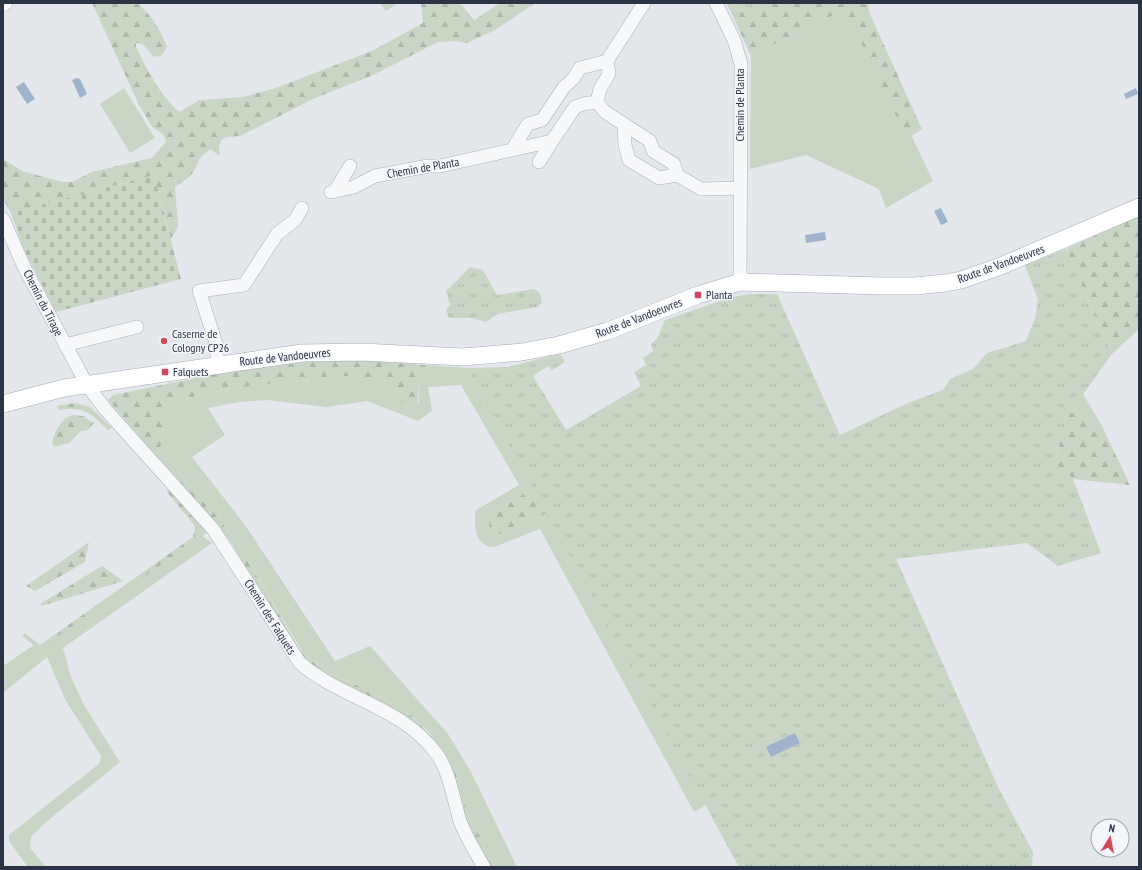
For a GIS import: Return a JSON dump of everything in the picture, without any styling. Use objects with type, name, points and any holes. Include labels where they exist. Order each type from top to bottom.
[{"type":"main road","name":"Route de Vandoeuvres","points":[[87,385],[217,364],[302,353],[361,352],[463,357],[522,352],[559,345],[601,333],[704,293],[740,282],[864,286],[915,286],[946,283],[995,268],[1139,207]]},
{"type":"main road","points":[[4,407],[64,388],[87,385]]},
{"type":"street","points":[[597,102],[600,88],[609,74],[607,62],[644,3]]},
{"type":"street","name":"Chemin de Planta","points":[[716,3],[734,40],[741,64],[740,282]]},
{"type":"street","points":[[512,150],[528,124],[542,120],[564,87],[573,79],[580,68],[607,62]]},
{"type":"street","points":[[597,102],[605,112],[650,140],[653,151],[674,164],[677,174],[701,189],[740,188]]},
{"type":"street","points":[[539,162],[575,107],[597,102]]},
{"type":"street","points":[[624,124],[625,145],[629,160],[659,178],[677,174]]},
{"type":"street","name":"Chemin de Planta","points":[[350,166],[333,192],[354,187],[375,176],[453,163],[552,141]]},
{"type":"street","points":[[217,364],[217,346],[199,291],[244,285],[277,234],[295,220],[302,208]]},
{"type":"street","name":"Chemin du Tirage","points":[[3,219],[26,269],[87,385]]},
{"type":"street","points":[[65,345],[137,327]]},
{"type":"street","name":"Chemin des Falquets","points":[[87,385],[105,409],[217,535],[300,663],[319,678],[400,719],[416,732],[436,753],[447,775],[461,822],[484,867]]},
{"type":"green space","points":[[92,3],[137,3],[151,17],[159,29],[167,47],[162,55],[154,57],[143,44],[136,43],[136,47],[160,90],[179,112],[200,100],[243,97],[273,89],[372,51],[423,23],[421,3],[460,3],[474,20],[500,3],[535,3],[497,29],[467,43],[457,41],[438,42],[371,76],[315,98],[240,136],[226,137],[221,140],[219,147],[220,154],[218,155],[211,149],[200,158],[191,174],[175,187],[178,227],[171,239],[154,175],[11,213],[3,199],[3,159],[22,171],[62,182],[72,182],[92,172],[152,158],[166,142],[163,134],[153,128],[139,105]]},
{"type":"green space","points":[[380,3],[398,3],[386,11]]},
{"type":"green space","points":[[727,3],[868,3],[869,12],[922,129],[907,139],[876,72],[844,10],[751,56]]},
{"type":"green space","points":[[727,3],[764,3],[733,16]]},
{"type":"green space","points":[[850,7],[933,181],[886,208],[879,189],[806,155],[750,169],[751,56]]},
{"type":"green space","points":[[124,88],[155,138],[130,153],[100,104]]},
{"type":"green space","points":[[154,175],[181,279],[56,312],[24,250],[11,213]]},
{"type":"green space","points":[[1139,216],[1139,329],[1112,354],[1066,249]]},
{"type":"green space","points":[[1066,249],[1112,354],[1066,418],[1058,446],[1057,464],[1073,479],[1101,553],[1058,566],[1027,543],[896,559],[999,789],[1033,852],[1032,867],[739,867],[467,368],[508,367],[558,354],[561,355],[565,362],[552,370],[548,366],[533,376],[566,430],[641,386],[634,372],[646,365],[643,358],[653,351],[651,344],[657,339],[665,320],[729,298],[749,294],[777,294],[840,435],[908,403],[943,390],[950,379],[973,369],[987,353],[1026,341],[1035,318],[1038,300],[1025,265]]},
{"type":"green space","points":[[470,267],[483,270],[497,295],[534,289],[540,293],[542,303],[537,307],[497,314],[486,322],[472,318],[449,318],[446,310],[450,305],[446,291]]},
{"type":"green space","points":[[356,360],[427,365],[418,374],[418,408],[416,410],[407,409],[392,392],[383,385],[373,379],[359,376],[343,376],[276,383],[203,394],[168,405],[160,450],[155,455],[108,400],[113,395],[236,370],[304,362]]},
{"type":"green space","points":[[427,365],[467,368],[533,488],[491,515],[508,533],[547,513],[706,805],[694,812],[540,529],[494,547],[488,546],[479,539],[475,528],[476,510],[519,485],[461,385],[428,387],[432,411],[418,421],[367,401],[327,407],[267,400],[239,402],[208,408],[225,435],[192,457],[245,525],[335,661],[370,646],[448,734],[471,772],[517,867],[503,867],[476,831],[469,818],[457,777],[430,733],[412,716],[394,704],[332,673],[303,653],[239,545],[209,506],[166,458],[161,460],[155,455],[160,450],[168,405],[185,399],[203,394],[276,383],[343,376],[359,376],[373,379],[383,385],[392,392],[407,409],[419,403],[418,374]]},
{"type":"green space","points":[[1083,394],[1102,426],[1070,412]]},
{"type":"green space","points":[[74,403],[90,407],[112,428],[108,430],[91,415],[81,410],[58,410],[57,406]]},
{"type":"green space","points":[[1070,412],[1102,426],[1130,485],[1073,479],[1057,465],[1062,430]]},
{"type":"green space","points":[[72,415],[83,416],[94,423],[88,430],[81,431],[69,443],[54,447],[52,443],[59,426],[64,420]]},
{"type":"green space","points":[[166,458],[209,506],[239,545],[302,653],[332,673],[394,704],[412,716],[441,746],[450,760],[457,777],[469,818],[476,831],[503,867],[490,867],[468,828],[456,783],[415,724],[406,716],[312,667],[292,645],[230,541],[161,460]]},
{"type":"green space","points":[[533,488],[547,513],[508,533],[493,534],[489,525],[491,515]]},
{"type":"green space","points":[[169,490],[207,533],[39,649],[22,636],[25,633],[40,645],[193,537],[195,526],[167,492]]},
{"type":"green space","points":[[202,536],[212,543],[63,648],[71,677],[84,705],[120,762],[45,823],[31,837],[30,848],[46,867],[28,867],[9,841],[9,835],[100,763],[101,756],[66,701],[47,657],[3,693],[3,666],[34,645],[39,648]]},
{"type":"green space","points":[[89,542],[85,562],[35,591],[26,586]]},
{"type":"green space","points":[[102,566],[123,581],[42,606],[40,604]]},
{"type":"water","points":[[77,78],[80,79],[87,94],[80,98],[72,80]]},
{"type":"water","points":[[24,82],[35,99],[27,104],[16,87]]},
{"type":"water","points":[[1136,88],[1138,94],[1126,99],[1124,94]]},
{"type":"water","points":[[941,208],[948,222],[941,225],[934,211]]},
{"type":"water","points":[[825,232],[826,240],[806,243],[805,235]]},
{"type":"water","points":[[795,733],[800,743],[771,757],[766,747]]},
{"type":"place","name":"Planta","points":[[698,295]]},
{"type":"place","name":"Caserne de Cologny CP26","points":[[164,341]]},
{"type":"place","name":"Falquets","points":[[165,372]]}]
